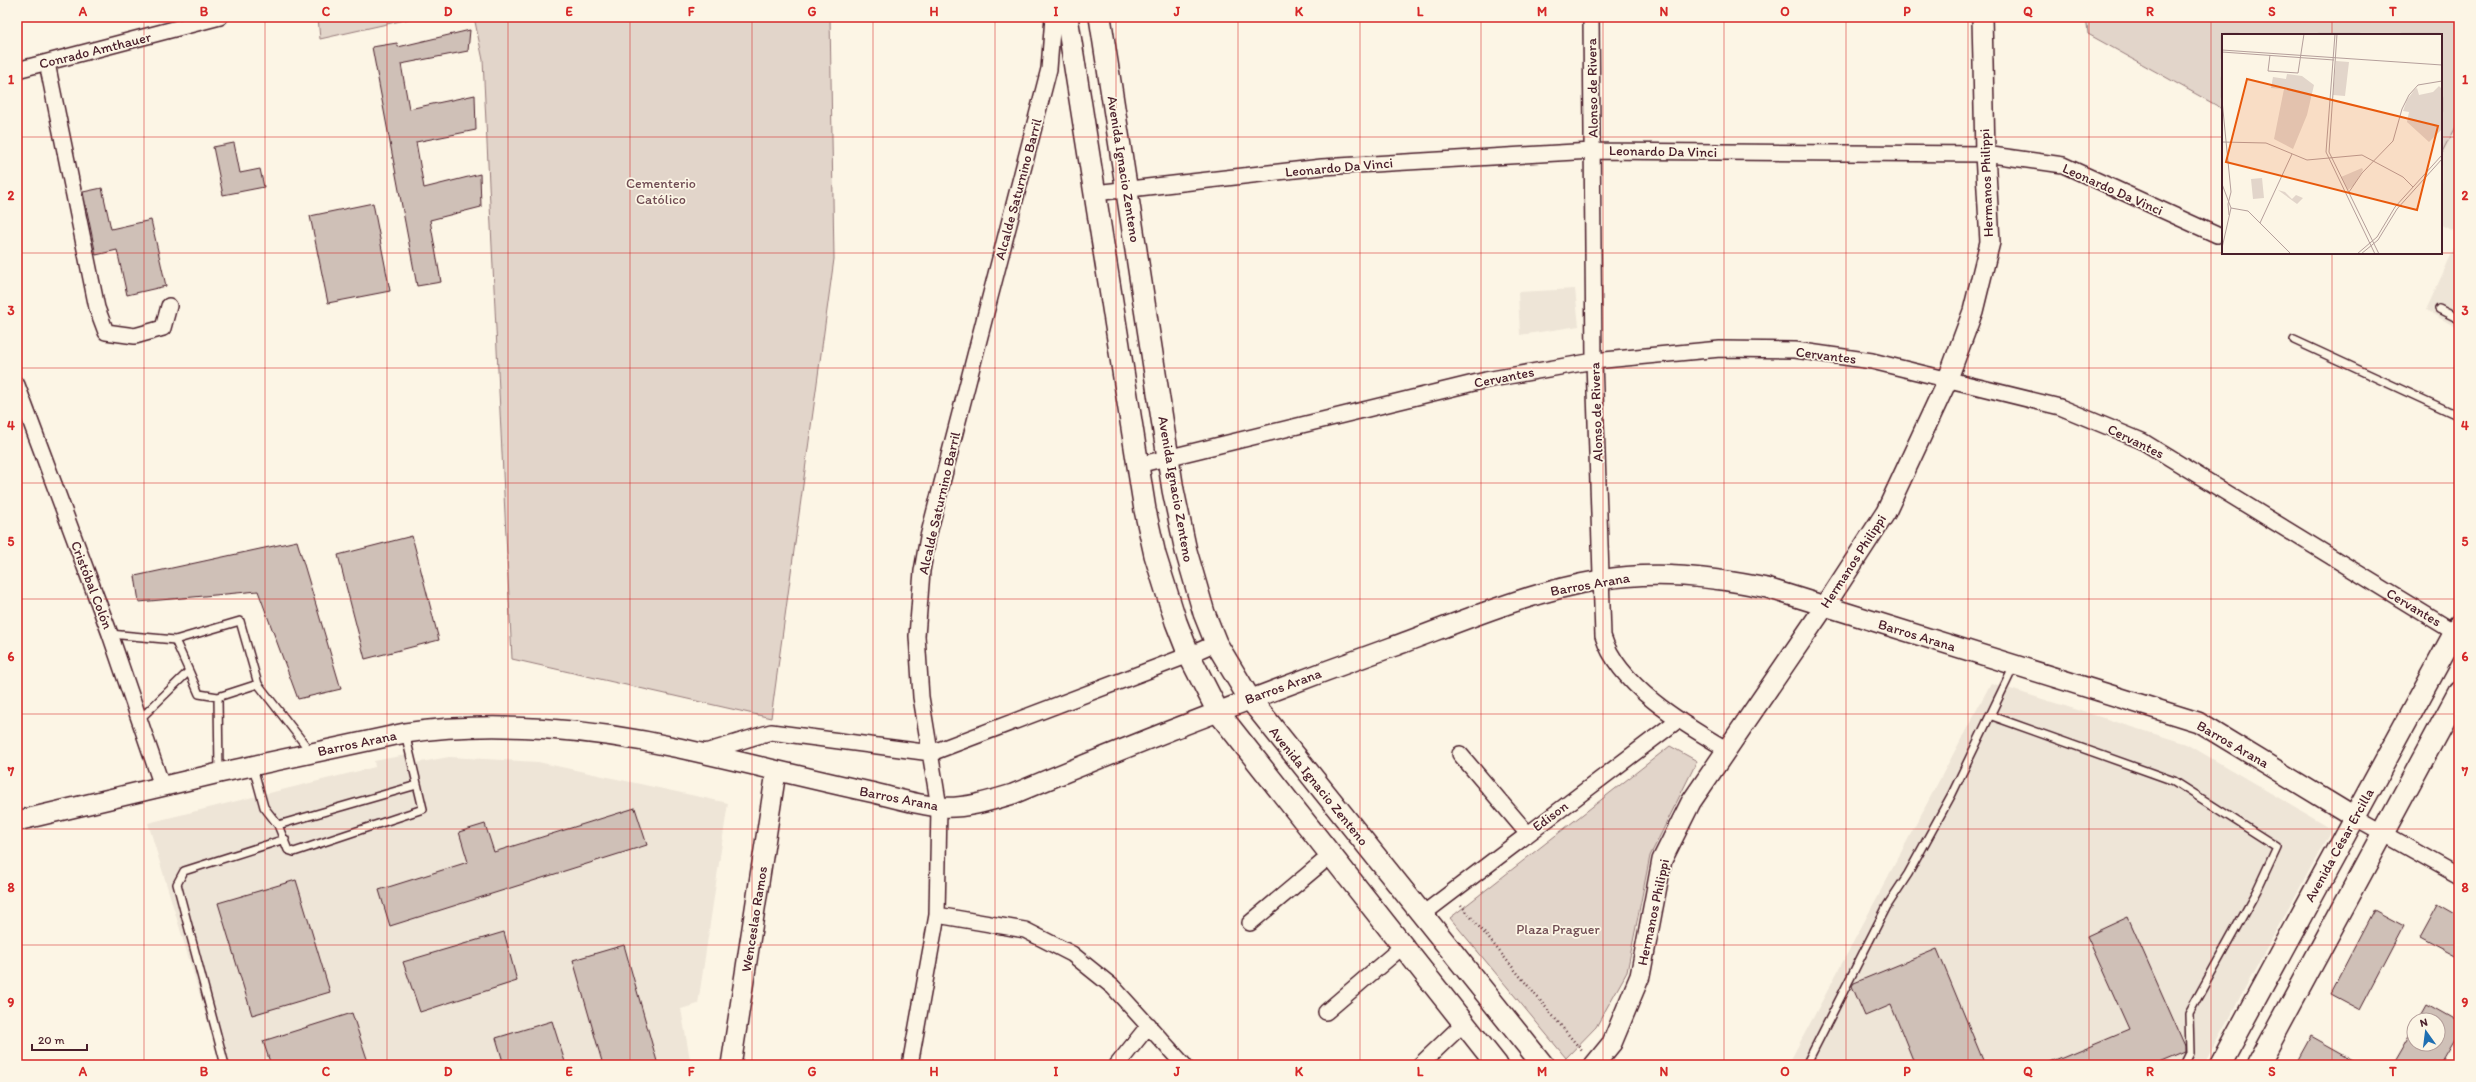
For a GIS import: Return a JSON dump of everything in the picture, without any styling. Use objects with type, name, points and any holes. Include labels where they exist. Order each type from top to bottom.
[{"type":"main road","points":[[1067,17],[1138,465],[1156,555],[1189,655],[1218,712],[1497,1065]]},
{"type":"main road","name":"Avenida Ignacio Zenteno","points":[[1100,17],[1169,459],[1186,551],[1216,643],[1249,698],[1543,1065]]},
{"type":"main road","name":"Avenida César Ercilla","points":[[2220,1065],[2354,816],[2458,631]]},
{"type":"main road","points":[[2258,1065],[2382,832],[2459,692]]},
{"type":"street","name":"Conrado Amthauer","points":[[17,70],[220,17]]},
{"type":"street","name":"Alcalde Saturnino Barril","points":[[910,1065],[937,915],[939,807],[921,698],[918,667],[917,636],[922,571],[928,537],[1049,69],[1053,17]]},
{"type":"street","name":"Alonso de Rivera","points":[[1591,17],[1594,361],[1601,580],[1601,626],[1610,655],[1624,675],[1678,720],[1726,750]]},
{"type":"street","name":"Hermanos Philippi","points":[[1595,1064],[1612,1043],[1640,976],[1662,860],[1691,802],[1825,606],[1886,512],[1947,381],[1973,312],[1990,242],[1985,154],[1982,17]]},
{"type":"street","points":[[47,62],[97,308],[106,332],[135,336],[162,328],[169,306]]},
{"type":"street","points":[[1049,69],[1070,67],[1077,80]]},
{"type":"street","name":"Leonardo Da Vinci","points":[[1095,193],[1127,188],[1322,167],[1592,150],[1985,154],[2063,165],[2217,235]]},
{"type":"street","name":"Cervantes","points":[[1138,465],[1169,459],[1486,380],[1594,361],[1720,349],[1795,350],[1872,361],[1947,381],[2060,407],[2142,441],[2458,631]]},
{"type":"street","name":"Cristóbal Colón","points":[[17,385],[110,634],[162,786]]},
{"type":"street","name":"Barros Arana","points":[[17,821],[219,773],[405,733],[431,729],[528,729],[627,739],[702,754],[776,772],[939,807],[974,804],[1013,794],[1218,712],[1249,698],[1536,594],[1601,580],[1643,576],[1706,577],[1766,588],[2198,722],[2354,816],[2459,876]]},
{"type":"street","name":"Barros Arana","points":[[702,754],[771,732],[931,753],[1189,655],[1216,643]]},
{"type":"street","name":"Edison","points":[[1422,914],[1678,720]]},
{"type":"street","points":[[1460,754],[1527,834]]},
{"type":"street","name":"Wenceslao Ramos","points":[[731,1065],[776,772]]},
{"type":"street","points":[[1250,922],[1331,855]]},
{"type":"street","points":[[937,915],[1025,930],[1049,941],[1093,969],[1113,986],[1184,1065]]},
{"type":"street","points":[[1326,1012],[1403,946]]},
{"type":"street","points":[[1420,1065],[1464,1023]]},
{"type":"street","points":[[1117,1065],[1149,1025]]},
{"type":"lane","points":[[2439,309],[2459,319]]},
{"type":"lane","points":[[2294,340],[2459,416]]},
{"type":"lane","points":[[110,634],[175,640],[240,621],[258,684],[311,753]]},
{"type":"lane","points":[[175,640],[199,694],[218,697],[258,684]]},
{"type":"lane","points":[[1806,1065],[1887,906],[1931,835],[1992,716],[2014,665]]},
{"type":"lane","points":[[140,719],[189,671]]},
{"type":"lane","points":[[218,697],[219,773]]},
{"type":"lane","points":[[1992,716],[2174,781],[2277,847],[2257,890],[2189,1012],[2190,1053],[2184,1065]]},
{"type":"lane","points":[[252,766],[264,807],[278,825],[285,839],[288,850],[294,852],[423,809],[405,733]]},
{"type":"lane","points":[[278,825],[417,785]]},
{"type":"lane","points":[[225,1065],[177,884],[184,871],[285,839]]},
{"type":"path","points":[[1451,893],[1582,1051],[1595,1064]]},
{"type":"shaded area","points":[[2459,121],[2459,233],[2442,225],[2442,154]]},
{"type":"shaded area","points":[[2459,238],[2459,329],[2426,310]]},
{"type":"shaded area","points":[[1575,289],[1579,326],[1520,335],[1518,292]]},
{"type":"shaded area","points":[[1991,683],[2187,744],[2332,829],[2203,1065],[1788,1065]]},
{"type":"shaded area","points":[[406,755],[410,764],[449,757],[538,762],[728,803],[698,1004],[681,1009],[691,1065],[221,1065],[148,823],[375,767],[374,761]]},
{"type":"green space","points":[[318,17],[418,17],[320,39]]},
{"type":"green space","name":"Cementerio Católico","points":[[474,17],[830,17],[834,259],[771,718],[512,659],[483,60]]},
{"type":"green space","points":[[2086,17],[2459,17],[2459,121],[2442,154],[2442,34],[2222,34],[2222,108],[2088,34]]},
{"type":"green space","name":"Plaza Praguer","points":[[1670,746],[1697,761],[1650,856],[1627,972],[1596,1027],[1566,1058],[1450,918]]},
{"type":"building","points":[[470,30],[468,51],[401,64],[409,109],[475,95],[476,130],[416,142],[424,188],[480,174],[481,207],[430,220],[441,282],[417,286],[372,47],[397,43],[398,47]]},
{"type":"building","points":[[234,143],[240,173],[260,169],[264,187],[223,195],[213,147]]},
{"type":"building","points":[[102,188],[111,229],[151,220],[166,286],[127,295],[117,250],[96,255],[83,192]]},
{"type":"building","points":[[373,203],[390,291],[328,303],[310,216]]},
{"type":"building","points":[[412,536],[439,640],[365,659],[338,555]]},
{"type":"building","points":[[297,541],[341,689],[298,699],[258,591],[139,602],[135,576]]},
{"type":"building","points":[[635,808],[647,845],[390,926],[379,890],[468,862],[459,832],[485,824],[494,852]]},
{"type":"building","points":[[296,880],[330,992],[252,1015],[218,903]]},
{"type":"building","points":[[2438,904],[2459,916],[2459,958],[2420,937]]},
{"type":"building","points":[[2374,910],[2404,926],[2360,1010],[2330,994]]},
{"type":"building","points":[[2128,917],[2185,1046],[2185,1052],[2154,1065],[2043,1065],[2129,1029],[2087,936]]},
{"type":"building","points":[[504,932],[517,981],[420,1012],[403,962]]},
{"type":"building","points":[[624,945],[658,1065],[603,1065],[573,960]]},
{"type":"building","points":[[1937,949],[1985,1065],[1915,1065],[1891,1005],[1865,1016],[1852,986],[1854,983]]},
{"type":"building","points":[[2427,1004],[2441,1012],[2422,1012]]},
{"type":"building","points":[[352,1013],[369,1065],[271,1065],[263,1041]]},
{"type":"building","points":[[2446,1015],[2459,1022],[2459,1032],[2440,1065],[2392,1065],[2406,1041],[2406,1052],[2446,1052]]},
{"type":"building","points":[[552,1021],[566,1065],[504,1065],[496,1038]]},
{"type":"building","points":[[2311,1036],[2363,1065],[2295,1065]]}]
